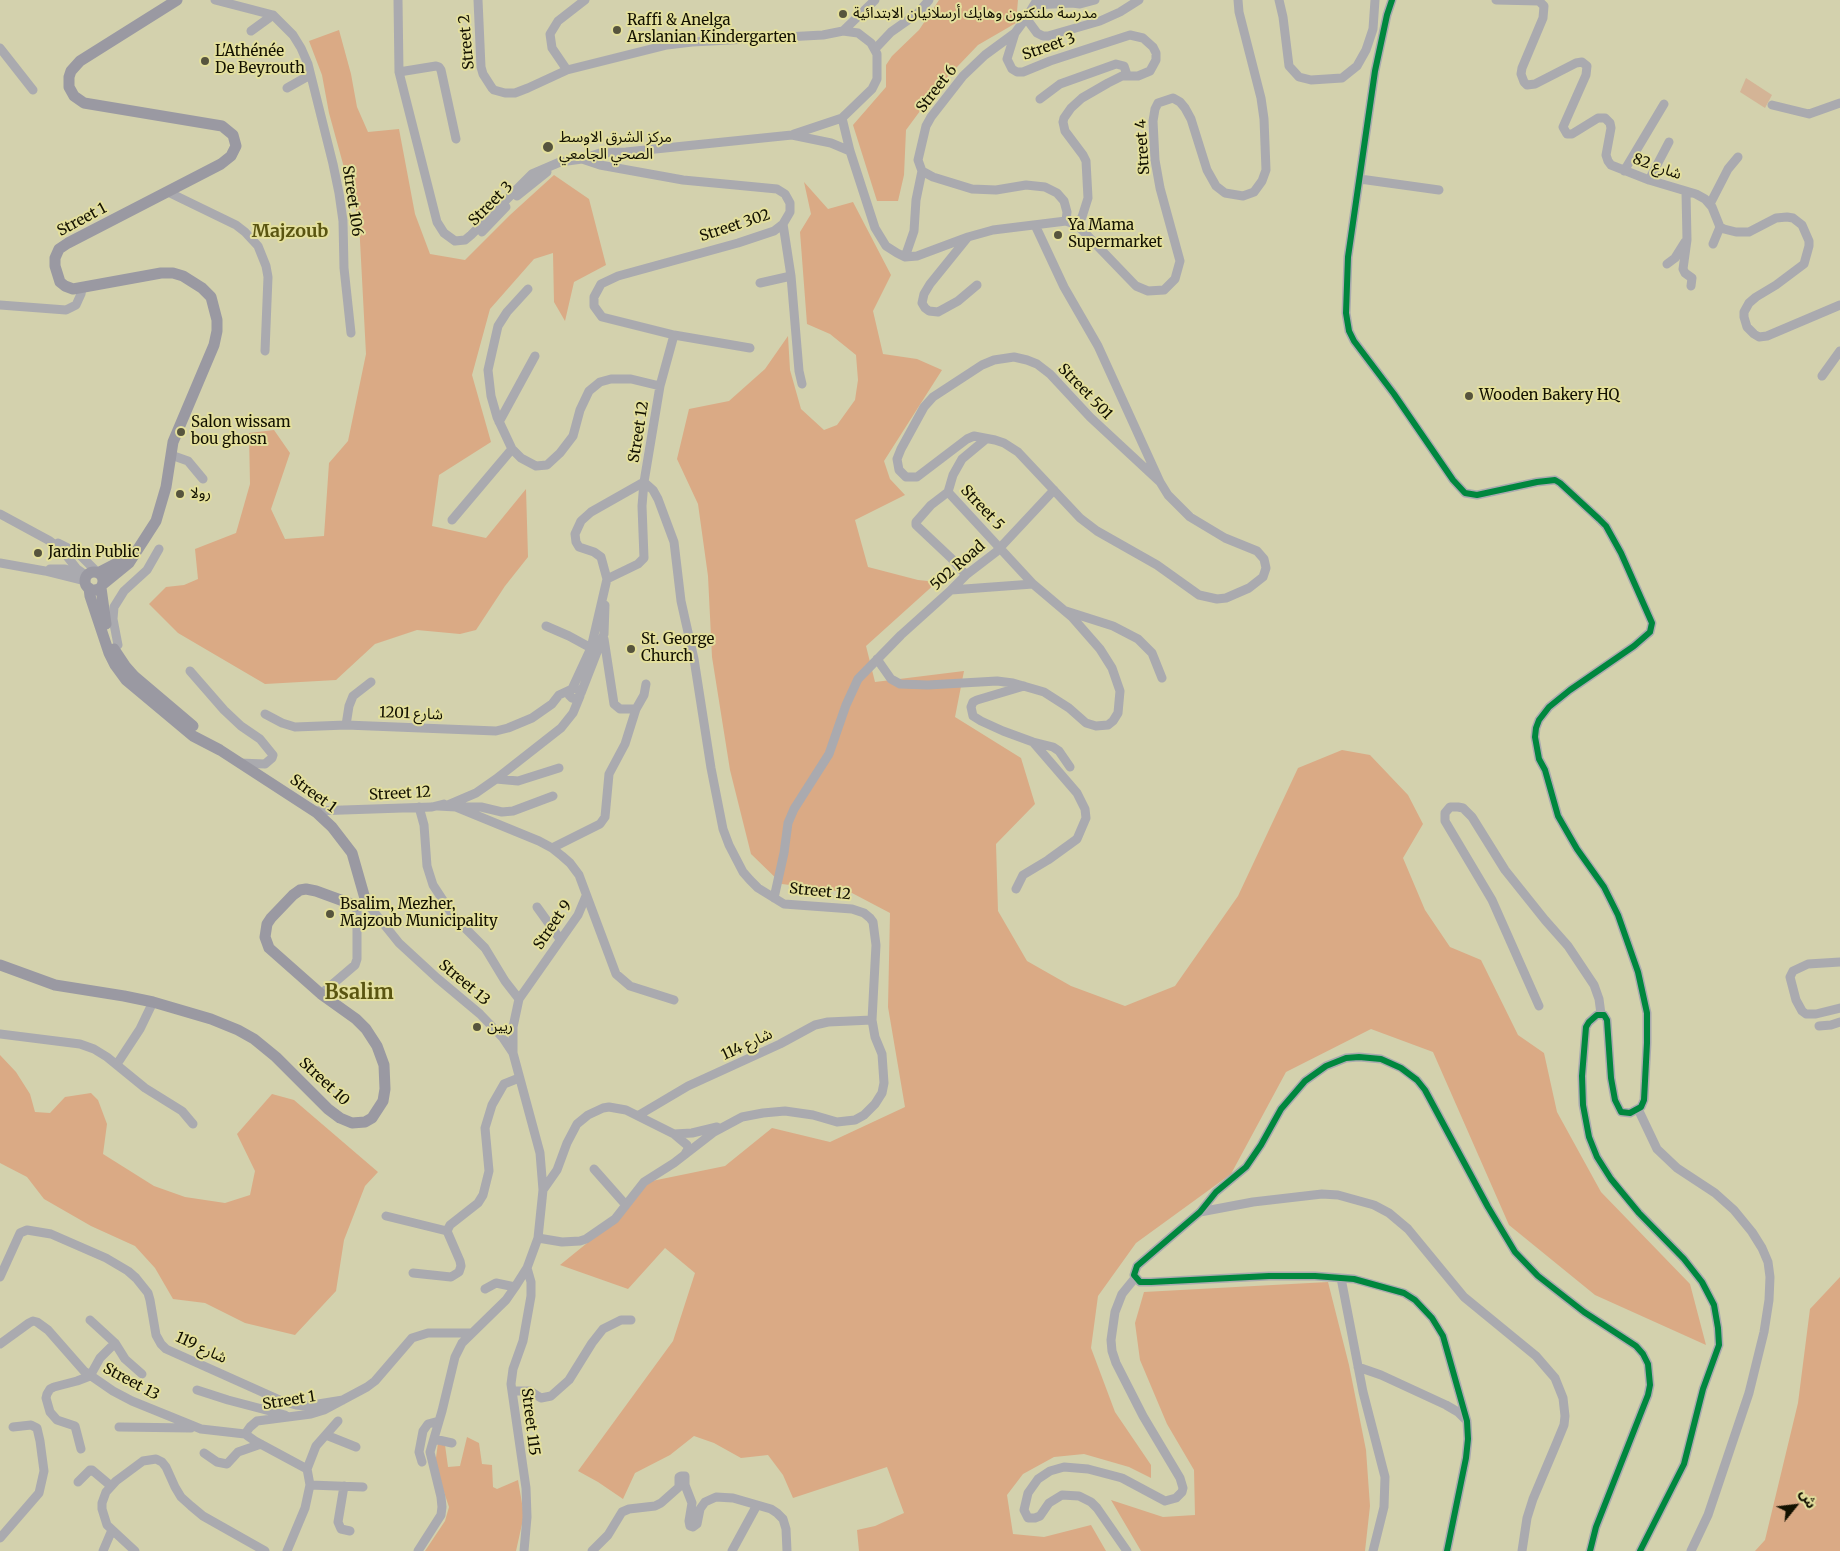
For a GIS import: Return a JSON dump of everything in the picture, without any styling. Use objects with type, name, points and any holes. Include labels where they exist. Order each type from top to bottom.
[{"type":"main road","name":"Street 1","points":[[175,0],[80,61],[71,71],[69,77],[69,87],[74,96],[84,103],[222,126],[233,135],[236,146],[221,164],[59,249],[55,258],[55,266],[60,282],[68,288],[82,288],[173,273],[193,281],[202,288],[210,297],[216,314],[217,331],[214,345],[179,426],[160,512],[151,530],[126,566],[93,580],[112,651],[120,672],[193,736],[205,741],[314,811],[332,827],[352,853],[362,904]]},
{"type":"main road","name":"Street 10","points":[[0,965],[55,985],[153,1002],[211,1019],[254,1038],[276,1057],[328,1109],[340,1118],[352,1123],[365,1122],[372,1118],[383,1101],[385,1089],[384,1065],[377,1046],[366,1029],[356,1019],[321,994],[269,948],[265,937],[267,924],[293,894],[300,890],[316,891],[362,904]]},
{"type":"street","points":[[215,0],[273,15]]},
{"type":"street","name":"Street 3","points":[[398,0],[399,72],[410,117],[417,168],[429,211],[438,233],[450,244],[458,245],[472,241],[530,184],[560,162],[582,159],[600,153],[792,135]]},
{"type":"street","name":"Street 2","points":[[478,0],[480,66],[487,82],[494,90],[515,93],[567,70]]},
{"type":"street","points":[[585,0],[558,21],[550,34],[552,48],[567,70],[667,45],[823,35],[844,31],[858,33],[875,49],[878,62],[876,82],[872,90],[842,118],[792,135]]},
{"type":"street","points":[[844,31],[875,0]]},
{"type":"street","points":[[1036,2],[1070,2],[1080,4],[1095,0]]},
{"type":"street","points":[[1026,18],[1037,33],[1048,36],[1100,21],[1120,12],[1139,0]]},
{"type":"street","name":"Street 4","points":[[1035,225],[1066,221],[1076,225],[1140,289],[1155,292],[1164,290],[1172,283],[1180,268],[1180,256],[1160,188],[1153,142],[1154,109],[1158,103],[1173,98],[1180,102],[1191,118],[1207,170],[1216,186],[1225,193],[1243,196],[1254,192],[1259,186],[1266,170],[1261,98],[1239,12],[1238,0]]},
{"type":"street","points":[[1279,0],[1289,66],[1299,77],[1311,80],[1342,78],[1350,72],[1362,58],[1371,38],[1375,7],[1383,0],[1388,13]]},
{"type":"street","points":[[1392,0],[1375,71],[1348,257],[1346,287],[1349,331],[1354,341],[1394,394],[1453,480],[1465,492],[1477,495],[1555,480],[1599,519],[1606,526],[1617,545],[1652,623],[1650,632],[1634,646],[1570,690],[1549,707],[1539,720],[1535,737],[1539,759],[1558,816],[1577,849],[1609,896],[1638,972],[1647,1013],[1644,1100],[1638,1109],[1630,1114],[1625,1114],[1617,1107],[1611,1078],[1607,1020],[1601,1014],[1600,999],[1594,985],[1568,946],[1505,870],[1472,817],[1462,808],[1458,807],[1450,807],[1445,813],[1444,821],[1492,900],[1539,1006]]},
{"type":"street","name":"شارع 82","points":[[1496,0],[1539,1],[1543,4],[1543,18],[1527,52],[1522,68],[1521,78],[1527,85],[1535,84],[1576,63],[1582,62],[1585,64],[1586,75],[1563,130],[1567,134],[1572,134],[1598,118],[1605,118],[1610,123],[1611,128],[1606,156],[1608,161],[1615,167],[1702,197],[1710,204]]},
{"type":"street","points":[[875,49],[891,32],[918,13],[926,1]]},
{"type":"street","name":"Street 6","points":[[906,257],[914,231],[916,200],[922,171],[918,158],[926,126],[963,76],[985,55],[1015,33],[1036,2]]},
{"type":"street","points":[[1375,7],[1388,13]]},
{"type":"street","points":[[250,31],[273,15]]},
{"type":"street","name":"Street 106","points":[[273,15],[293,35],[302,48],[333,164],[343,221],[344,268],[351,333]]},
{"type":"street","name":"Street 3","points":[[1015,33],[1007,58],[1012,69],[1023,72],[1124,37],[1137,36],[1143,38],[1153,47],[1156,53],[1154,66],[1144,74],[1127,75],[1108,83],[1082,98],[1064,118],[1063,127],[1065,132],[1086,161],[1088,198],[1082,217],[1076,225]]},
{"type":"street","points":[[0,48],[33,90]]},
{"type":"street","points":[[1040,99],[1060,84],[1116,64],[1124,66],[1127,75]]},
{"type":"street","points":[[399,72],[439,67],[456,138]]},
{"type":"street","points":[[287,88],[310,75]]},
{"type":"street","points":[[1772,105],[1809,114],[1840,103]]},
{"type":"street","points":[[1624,171],[1664,104]]},
{"type":"street","points":[[842,118],[850,152],[879,236],[886,246],[906,257],[930,252],[968,237],[993,230],[1035,225],[1064,287],[1098,346],[1160,482],[1173,501],[1190,516],[1226,538],[1258,551],[1264,558],[1266,568],[1263,577],[1250,588],[1235,596],[1217,599],[1199,595],[1157,565],[1097,531],[1080,518],[1018,452],[1004,443],[986,439]]},
{"type":"street","points":[[792,135],[830,142],[850,152]]},
{"type":"street","points":[[1649,180],[1669,142]]},
{"type":"street","points":[[1738,157],[1728,170],[1710,204],[1720,226],[1730,231],[1749,232],[1776,218],[1793,218],[1802,226],[1809,241],[1809,252],[1804,264],[1756,297],[1746,307],[1744,317],[1747,326],[1759,337],[1768,336],[1840,305]]},
{"type":"street","name":"Street 302","points":[[582,159],[600,165],[683,180],[777,189],[785,194],[791,206],[788,217],[774,231],[618,276],[601,284],[596,292],[594,306],[602,317],[674,335],[750,348]]},
{"type":"street","points":[[922,171],[942,181],[978,190],[996,190],[1026,185],[1045,187],[1057,193],[1064,201],[1067,212],[1066,221]]},
{"type":"street","points":[[1360,179],[1439,190]]},
{"type":"street","points":[[168,192],[236,225],[258,246],[268,277],[265,351]]},
{"type":"street","points":[[1686,192],[1687,240],[1683,269],[1692,278],[1691,286]]},
{"type":"street","points":[[783,224],[791,276],[799,370],[802,384]]},
{"type":"street","points":[[1713,244],[1720,226]]},
{"type":"street","points":[[968,237],[930,284],[924,294],[922,303],[929,311],[938,312],[958,302],[977,285]]},
{"type":"street","points":[[1667,264],[1675,258],[1687,240]]},
{"type":"street","points":[[760,283],[791,276]]},
{"type":"street","points":[[0,305],[66,310],[76,305],[82,294],[82,288]]},
{"type":"street","points":[[528,289],[498,326],[488,370],[491,396],[499,422],[512,450],[521,458],[536,466],[547,465],[560,453],[573,436],[580,410],[589,392],[600,382],[611,379],[631,379],[660,386]]},
{"type":"street","name":"Street 12","points":[[314,811],[438,806],[483,787],[496,779],[566,722],[591,648],[607,579],[638,564],[644,558],[642,506],[644,482],[660,386],[674,335]]},
{"type":"street","points":[[1822,376],[1840,351]]},
{"type":"street","points":[[499,422],[535,356]]},
{"type":"street","name":"Street 501","points":[[986,439],[974,436],[967,439],[917,477],[902,475],[898,467],[897,459],[901,449],[924,407],[933,397],[994,360],[1014,357],[1037,364],[1050,374],[1090,417],[1160,482]]},
{"type":"street","name":"Street 5","points":[[877,660],[890,679],[900,684],[928,685],[997,681],[1013,683],[1044,692],[1069,708],[1086,723],[1096,726],[1108,725],[1118,713],[1120,690],[1112,668],[1092,638],[1064,610],[1033,584],[948,492],[953,475],[962,459],[986,439]]},
{"type":"street","points":[[452,520],[512,450]]},
{"type":"street","points":[[171,456],[188,461],[203,479]]},
{"type":"street","points":[[607,579],[601,557],[594,552],[579,547],[575,534],[582,521],[591,512],[644,482]]},
{"type":"street","name":"Street 12","points":[[644,482],[653,490],[658,499],[674,542],[681,601],[694,659],[706,742],[723,829],[729,845],[743,872],[758,888],[784,904],[852,909],[864,913],[873,922],[876,945],[871,1009],[875,1037],[882,1054],[884,1083],[879,1099],[864,1115],[855,1120],[845,1122],[795,1112],[778,1111],[742,1117],[726,1124],[692,1133],[674,1134]]},
{"type":"street","name":"502 Road","points":[[877,660],[966,574],[1000,548],[1054,490]]},
{"type":"street","points":[[948,492],[928,508],[916,522],[916,525],[966,574]]},
{"type":"street","points":[[0,514],[78,553],[93,580]]},
{"type":"street","points":[[112,651],[118,645],[113,619],[114,607],[124,591],[147,570],[159,549]]},
{"type":"street","points":[[0,564],[44,571],[65,569],[93,580]]},
{"type":"street","points":[[951,590],[1033,584]]},
{"type":"street","name":"Street 12","points":[[575,693],[591,666],[604,634],[604,597]]},
{"type":"street","points":[[1064,610],[1113,626],[1138,639],[1152,653],[1162,678]]},
{"type":"street","points":[[546,626],[591,648]]},
{"type":"street","points":[[604,634],[614,704],[620,709],[636,709]]},
{"type":"street","points":[[774,898],[789,820],[829,754],[854,686],[866,670],[877,660]]},
{"type":"street","points":[[190,671],[224,710],[241,726],[260,739],[273,755],[269,762],[265,764],[239,763]]},
{"type":"street","points":[[346,725],[350,701],[356,693],[371,682]]},
{"type":"street","points":[[552,848],[600,824],[605,817],[609,774],[625,744],[636,709],[644,695],[646,684]]},
{"type":"street","points":[[1024,686],[977,700],[972,704],[973,716],[1033,742],[1053,747],[1059,751],[1070,767]]},
{"type":"street","name":"شارع 1201","points":[[265,714],[295,727],[346,725],[496,731],[520,724],[552,704],[575,693]]},
{"type":"street","points":[[1016,889],[1023,875],[1077,839],[1086,818],[1085,809],[1078,793],[1033,742]]},
{"type":"street","points":[[496,779],[518,781],[559,768]]},
{"type":"street","points":[[456,807],[481,807],[507,812],[524,808],[553,796]]},
{"type":"street","points":[[424,825],[438,806]]},
{"type":"street","name":"Street 9","points":[[438,806],[456,807],[552,848],[575,869],[583,884],[586,896],[578,914],[519,999],[513,1026],[513,1053]]},
{"type":"street","points":[[419,807],[424,825],[427,866],[438,893],[459,923],[485,948],[505,981],[519,999]]},
{"type":"street","points":[[586,896],[616,974],[630,986],[674,1000]]},
{"type":"street","points":[[321,994],[355,965],[362,904]]},
{"type":"street","name":"Street 13","points":[[362,904],[399,943],[490,1024],[503,1038],[513,1053],[540,1153],[543,1190],[538,1238],[527,1268],[506,1300],[462,1343],[455,1357],[430,1452],[442,1507],[437,1522],[418,1551]]},
{"type":"street","points":[[537,907],[560,939]]},
{"type":"street","points":[[1840,962],[1808,964],[1793,972],[1790,977],[1796,1000],[1802,1011],[1806,1014],[1816,1014],[1840,1008]]},
{"type":"street","points":[[116,1064],[140,1029],[153,1002]]},
{"type":"street","points":[[1601,1014],[1593,1017],[1586,1027],[1582,1076],[1584,1118],[1594,1149],[1607,1173],[1625,1197],[1684,1259],[1702,1282],[1714,1305],[1718,1328],[1718,1345],[1702,1389],[1684,1464],[1640,1551]]},
{"type":"street","name":"شارع 114","points":[[639,1115],[688,1086],[780,1044],[815,1025],[834,1021],[872,1020]]},
{"type":"street","points":[[1819,1026],[1840,1022]]},
{"type":"street","points":[[0,1034],[80,1044],[94,1049],[145,1088],[182,1111],[192,1124]]},
{"type":"street","points":[[1447,1551],[1466,1458],[1467,1421],[1443,1336],[1432,1318],[1415,1300],[1404,1293],[1354,1278],[1268,1276],[1140,1282],[1135,1278],[1134,1271],[1137,1266],[1200,1212],[1216,1192],[1246,1167],[1282,1109],[1305,1081],[1314,1073],[1336,1061],[1359,1056],[1381,1059],[1410,1074],[1425,1090],[1483,1199],[1515,1252],[1538,1276],[1600,1323],[1636,1346],[1648,1364],[1650,1385],[1648,1395],[1596,1527],[1590,1551]]},
{"type":"street","points":[[413,1273],[451,1277],[459,1272],[460,1261],[447,1231],[450,1225],[478,1203],[483,1195],[489,1171],[485,1128],[492,1105],[504,1084],[519,1078]]},
{"type":"street","points":[[543,1190],[557,1170],[574,1129],[582,1119],[596,1111],[609,1107],[639,1115],[674,1134],[687,1145],[688,1149],[685,1155]]},
{"type":"street","points":[[1638,1109],[1652,1142],[1661,1153],[1677,1168],[1715,1193],[1734,1210],[1752,1232],[1768,1262],[1770,1277],[1769,1300],[1764,1332],[1749,1393],[1708,1515],[1691,1551]]},
{"type":"street","name":"Street 12","points":[[538,1238],[562,1242],[586,1239],[614,1219],[644,1182],[685,1155],[702,1140],[726,1124]]},
{"type":"street","points":[[594,1169],[625,1204]]},
{"type":"street","points":[[1200,1212],[1253,1202],[1322,1194],[1338,1195],[1374,1205],[1390,1213],[1408,1230],[1464,1297],[1536,1356],[1555,1378],[1562,1398],[1565,1416],[1564,1425],[1533,1499],[1527,1518],[1522,1551]]},
{"type":"street","points":[[386,1216],[447,1231]]},
{"type":"street","name":"شارع 119","points":[[2,1273],[20,1233],[27,1230],[51,1234],[106,1258],[128,1270],[136,1278],[148,1293],[156,1335],[166,1349],[296,1406],[319,1405],[343,1400]]},
{"type":"street","name":"Street 115","points":[[524,1551],[527,1517],[526,1488],[512,1391],[512,1376],[523,1341],[531,1296],[531,1282],[527,1268]]},
{"type":"street","points":[[1128,1551],[1097,1508],[1085,1498],[1062,1495],[1049,1503],[1040,1516],[1035,1518],[1028,1518],[1024,1510],[1028,1493],[1038,1479],[1050,1471],[1064,1467],[1088,1469],[1122,1478],[1165,1501],[1176,1498],[1184,1488],[1143,1416],[1116,1363],[1112,1351],[1111,1340],[1115,1312],[1122,1294],[1135,1278]]},
{"type":"street","points":[[1341,1278],[1358,1367],[1386,1486],[1384,1507],[1373,1551]]},
{"type":"street","points":[[484,1289],[496,1284],[515,1287]]},
{"type":"street","points":[[90,1320],[115,1343],[125,1359],[142,1374]]},
{"type":"street","points":[[512,1391],[530,1391],[541,1398],[551,1396],[569,1380],[603,1329],[621,1320],[631,1320]]},
{"type":"street","name":"Street 13","points":[[0,1344],[22,1327],[33,1321],[37,1322],[48,1330],[90,1376],[132,1402],[201,1429],[245,1434]]},
{"type":"street","name":"Street 1","points":[[245,1434],[257,1421],[311,1414],[324,1410],[343,1400],[375,1381],[412,1338],[428,1333],[472,1333]]},
{"type":"street","points":[[81,1449],[74,1426],[53,1417],[46,1398],[50,1389],[90,1376],[100,1358],[115,1343]]},
{"type":"street","points":[[1358,1367],[1381,1375],[1446,1405],[1458,1412],[1467,1421]]},
{"type":"street","points":[[197,1390],[290,1416]]},
{"type":"street","points":[[286,1551],[305,1508],[310,1485],[307,1469],[316,1446],[338,1421]]},
{"type":"street","points":[[422,1462],[419,1452],[423,1431],[428,1424],[439,1421]]},
{"type":"street","points":[[0,1538],[39,1493],[44,1471],[37,1428],[31,1424],[13,1427]]},
{"type":"street","points":[[119,1428],[174,1427],[201,1429]]},
{"type":"street","points":[[245,1434],[307,1469]]},
{"type":"street","points":[[326,1435],[356,1447]]},
{"type":"street","points":[[434,1439],[452,1444]]},
{"type":"street","points":[[204,1454],[217,1462],[227,1464],[238,1452],[261,1444]]},
{"type":"street","points":[[135,1551],[108,1525],[102,1509],[103,1497],[111,1486],[143,1461],[156,1460],[162,1462],[166,1467],[181,1497],[203,1516],[265,1551]]},
{"type":"street","points":[[78,1482],[92,1470],[111,1486]]},
{"type":"street","points":[[592,1551],[608,1535],[622,1512],[629,1509],[655,1506],[661,1503],[679,1487],[679,1477],[681,1476],[685,1476],[685,1485],[692,1503],[690,1526],[692,1527],[696,1524],[703,1504],[712,1498],[733,1498],[771,1509],[783,1520],[787,1534],[787,1551]]},
{"type":"street","points":[[310,1485],[363,1486]]},
{"type":"street","points":[[344,1486],[338,1522],[342,1528],[350,1531]]},
{"type":"street","points":[[732,1551],[757,1505]]},
{"type":"street","points":[[103,1551],[112,1530]]},
{"type":"shaded area","points":[[939,0],[1018,0],[1016,23],[978,45],[937,88],[906,130],[904,175],[898,201],[877,201],[853,125],[886,87],[886,65],[892,56],[919,30]]},
{"type":"shaded area","points":[[339,30],[351,74],[357,107],[368,132],[399,129],[415,214],[430,254],[465,260],[554,175],[589,199],[606,265],[574,282],[565,321],[554,302],[553,253],[534,259],[490,309],[472,375],[491,442],[439,475],[432,526],[486,538],[526,489],[528,557],[505,586],[476,630],[460,634],[417,630],[375,644],[336,680],[265,684],[178,633],[149,604],[166,587],[184,585],[198,579],[195,549],[236,533],[250,484],[249,433],[274,430],[290,453],[271,509],[285,539],[324,536],[329,463],[348,441],[366,354],[359,222],[329,113],[322,75],[309,41]]},
{"type":"shaded area","points":[[1746,78],[1772,95],[1765,108],[1740,92]]},
{"type":"shaded area","points":[[804,182],[828,209],[853,202],[891,275],[873,311],[883,354],[917,359],[942,370],[884,461],[890,479],[905,495],[855,520],[868,567],[918,580],[937,582],[866,646],[875,682],[964,671],[955,717],[1021,758],[1035,804],[996,844],[998,911],[1027,961],[1071,986],[1125,1006],[1175,986],[1238,896],[1298,768],[1342,750],[1370,755],[1408,795],[1423,824],[1403,858],[1425,910],[1450,947],[1481,960],[1518,1035],[1544,1053],[1557,1112],[1601,1192],[1690,1284],[1706,1345],[1595,1295],[1509,1225],[1433,1052],[1371,1029],[1286,1072],[1231,1174],[1136,1243],[1098,1296],[1091,1348],[1115,1412],[1151,1465],[1151,1478],[1129,1467],[1084,1454],[1054,1457],[1023,1474],[1007,1495],[1013,1534],[1044,1537],[1091,1525],[1106,1551],[859,1551],[857,1530],[875,1526],[904,1513],[887,1467],[793,1498],[783,1475],[768,1455],[741,1458],[714,1443],[694,1436],[670,1455],[635,1473],[623,1499],[578,1471],[673,1341],[695,1273],[665,1248],[628,1289],[560,1265],[613,1222],[647,1182],[725,1166],[772,1128],[830,1142],[905,1107],[888,1007],[890,913],[852,893],[782,884],[751,854],[730,770],[712,657],[708,576],[698,504],[677,459],[689,409],[729,401],[765,369],[788,336],[790,370],[801,409],[824,430],[837,425],[855,400],[858,380],[856,355],[830,334],[807,324],[800,232],[811,214]]},
{"type":"shaded area","points":[[0,1055],[16,1072],[30,1094],[35,1112],[50,1113],[65,1097],[91,1093],[98,1100],[107,1124],[103,1154],[154,1186],[185,1197],[225,1203],[250,1195],[255,1171],[237,1134],[272,1094],[294,1100],[378,1172],[365,1186],[344,1240],[336,1291],[295,1335],[245,1323],[205,1303],[173,1299],[155,1268],[135,1246],[91,1226],[44,1199],[27,1177],[0,1163]]},
{"type":"shaded area","points":[[1840,1277],[1840,1551],[1755,1551],[1765,1540],[1798,1403],[1810,1309]]},
{"type":"shaded area","points":[[1328,1282],[1349,1365],[1366,1450],[1370,1506],[1365,1551],[1141,1551],[1111,1500],[1163,1517],[1195,1515],[1194,1470],[1167,1424],[1140,1360],[1135,1323],[1144,1292]]},
{"type":"shaded area","points":[[467,1437],[479,1443],[482,1464],[492,1465],[493,1487],[497,1489],[518,1480],[524,1515],[516,1551],[425,1551],[445,1521],[449,1507],[435,1465],[438,1443],[445,1445],[448,1467],[460,1466]]},
{"type":"cycle path","points":[[1392,0],[1375,71],[1348,257],[1346,313],[1349,331],[1354,341],[1394,394],[1453,480],[1465,493],[1477,495],[1555,480],[1599,519],[1606,526],[1621,553],[1652,623],[1650,632],[1634,646],[1570,690],[1549,707],[1539,720],[1535,737],[1539,759],[1545,770],[1558,816],[1577,849],[1604,887],[1618,915],[1638,972],[1647,1013],[1644,1100],[1641,1107],[1630,1113],[1621,1112],[1615,1100],[1611,1078],[1607,1020],[1604,1015],[1597,1015],[1586,1027],[1582,1076],[1583,1105],[1589,1137],[1597,1157],[1611,1179],[1639,1213],[1684,1259],[1702,1282],[1714,1305],[1718,1328],[1719,1345],[1703,1389],[1684,1464],[1640,1551]]},
{"type":"cycle path","points":[[1447,1551],[1466,1458],[1467,1421],[1443,1336],[1432,1318],[1415,1300],[1404,1293],[1354,1279],[1315,1276],[1269,1276],[1140,1282],[1134,1275],[1137,1266],[1200,1212],[1216,1192],[1246,1167],[1281,1109],[1305,1081],[1326,1066],[1346,1058],[1381,1059],[1401,1068],[1417,1080],[1425,1090],[1488,1207],[1515,1252],[1538,1276],[1584,1312],[1636,1346],[1648,1364],[1650,1385],[1648,1395],[1596,1527],[1590,1551]]},
{"type":"place","name":"مدرسة ملنكتون وهايك أرسلانيان الابتدائية","points":[[843,14]]},
{"type":"place","name":"Raffi & Anelga Arslanian Kindergarten","points":[[617,30]]},
{"type":"place","name":"L'Athénée De Beyrouth","points":[[205,61]]},
{"type":"place","name":"مركز الشرق الاوسط الصحي الجامعي","points":[[548,147]]},
{"type":"place","name":"Ya Mama Supermarket","points":[[1058,235]]},
{"type":"place","name":"Wooden Bakery HQ","points":[[1469,396]]},
{"type":"place","name":"Salon wissam bou ghosn","points":[[181,432]]},
{"type":"place","name":"رولا","points":[[180,494]]},
{"type":"place","name":"Jardin Public","points":[[38,553]]},
{"type":"place","name":"St. George Church","points":[[631,649]]},
{"type":"place","name":"Bsalim, Mezher, Majzoub Municipality","points":[[330,914]]},
{"type":"place","name":"ريين","points":[[477,1027]]},
{"type":"district","name":"Majzoub","points":[[290,232]]},
{"type":"district","name":"Bsalim","points":[[359,993]]}]
